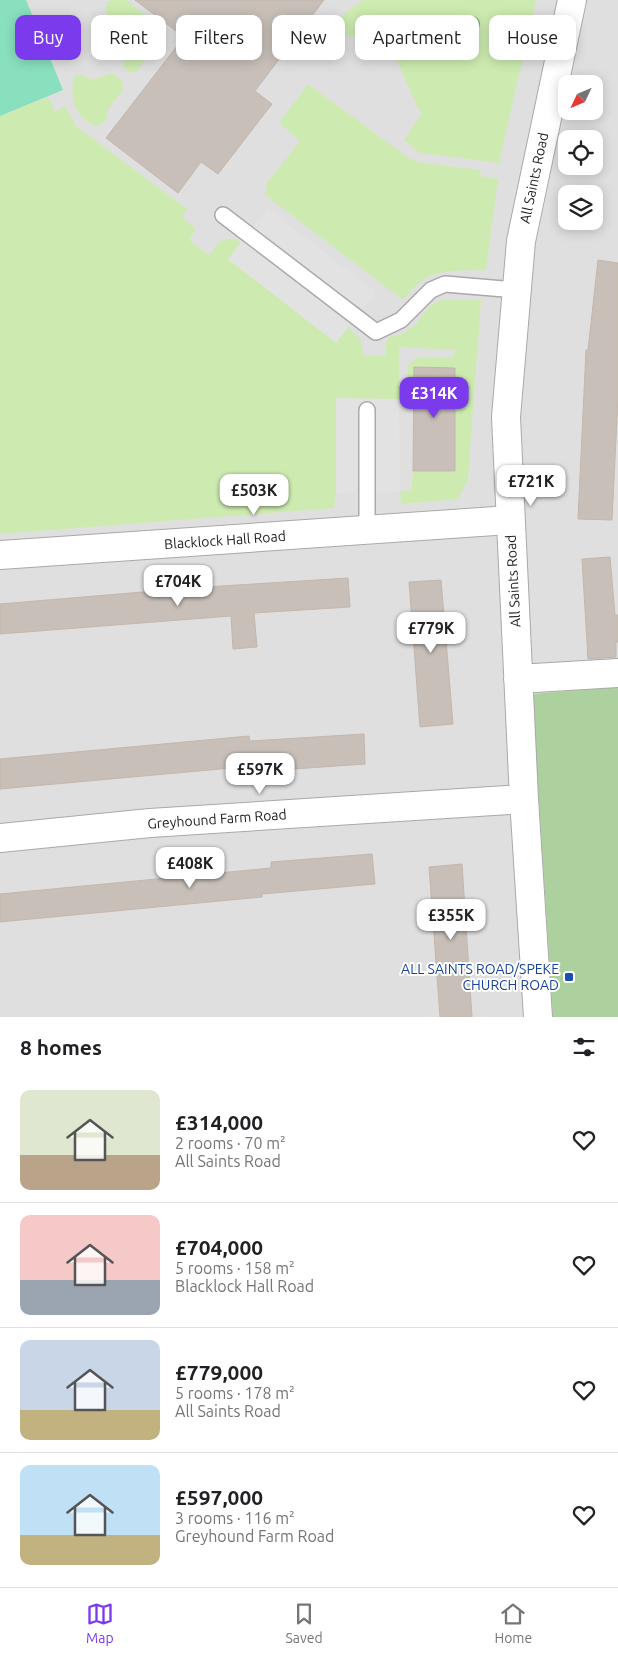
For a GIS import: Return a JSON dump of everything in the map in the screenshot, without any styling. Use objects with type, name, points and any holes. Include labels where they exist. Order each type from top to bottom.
[{"type":"street","name":"All Saints Road","points":[[538,1017],[524,799],[506,417],[521,241],[572,0]]},
{"type":"street","name":"Blacklock Hall Road","points":[[0,555],[510,520]]},
{"type":"street","points":[[518,679],[618,673]]},
{"type":"street","name":"Greyhound Farm Road","points":[[0,838],[150,823],[524,799]]},
{"type":"lane","points":[[223,215],[376,332],[401,320],[431,290],[445,284],[517,290]]},
{"type":"lane","points":[[367,410],[367,530]]},
{"type":"shaded area","points":[[0,0],[618,0],[618,1017],[0,1017]]},
{"type":"shaded area","points":[[267,208],[376,292],[336,343],[228,259]]},
{"type":"shaded area","points":[[336,398],[399,399],[400,492],[336,493]]},
{"type":"green space","points":[[0,0],[26,0],[32,15],[15,15],[15,60],[51,60],[63,90],[0,116]]},
{"type":"green space","points":[[111,0],[126,0],[145,15],[109,15],[105,8]]},
{"type":"green space","points":[[363,0],[536,0],[533,15],[489,15],[489,60],[522,60],[499,163],[420,153],[404,140],[421,114],[396,60],[479,60],[479,15],[355,15],[355,37],[345,35],[345,15],[343,15]]},
{"type":"green space","points":[[124,60],[145,60],[137,71],[130,73],[124,67]]},
{"type":"green space","points":[[112,73],[123,82],[122,91],[108,109],[106,121],[96,126],[83,118],[75,105],[72,90],[75,75],[82,75],[93,80]]},
{"type":"green space","points":[[308,84],[410,159],[423,163],[481,170],[480,176],[498,179],[486,270],[452,271],[435,274],[417,284],[403,300],[264,194],[268,188],[265,185],[300,141],[279,123]]},
{"type":"green space","points":[[48,97],[55,112],[65,106],[76,126],[187,209],[182,217],[196,229],[189,240],[209,255],[222,240],[230,239],[241,242],[228,259],[336,342],[348,327],[360,339],[364,356],[386,356],[386,343],[389,337],[404,333],[416,324],[428,308],[440,300],[481,300],[468,479],[458,499],[401,504],[400,492],[411,490],[413,471],[413,379],[408,378],[408,365],[416,358],[453,357],[455,350],[399,347],[399,399],[336,399],[336,493],[334,508],[0,534],[0,116]]},
{"type":"green space","points":[[618,687],[618,1017],[553,1017],[532,694]]},
{"type":"building","points":[[135,0],[324,0],[313,15],[272,15],[272,60],[279,60],[255,91],[272,104],[218,174],[201,162],[178,193],[106,138],[176,47],[176,60],[262,60],[262,15],[176,15],[176,31],[166,23],[166,15],[155,15]]},
{"type":"building","points":[[598,260],[618,263],[618,398],[612,520],[578,519],[586,350],[588,350]]},
{"type":"building","points":[[414,367],[455,368],[455,471],[413,471]]},
{"type":"building","points":[[610,557],[615,615],[618,615],[616,657],[588,659],[582,559]]},
{"type":"building","points":[[348,578],[350,607],[254,613],[257,647],[233,649],[231,616],[0,634],[0,604],[190,588]]},
{"type":"building","points":[[441,580],[453,724],[420,727],[409,582]]},
{"type":"building","points":[[364,734],[365,764],[265,771],[265,765],[0,789],[0,759],[249,736],[250,741]]},
{"type":"building","points":[[372,854],[375,884],[262,894],[262,897],[0,922],[0,894],[271,868],[271,862]]},
{"type":"building","points":[[462,864],[472,1017],[440,1017],[429,867]]},
{"type":"place","name":"ALL SAINTS ROAD/SPEKE CHURCH ROAD","points":[[569,977]]}]
